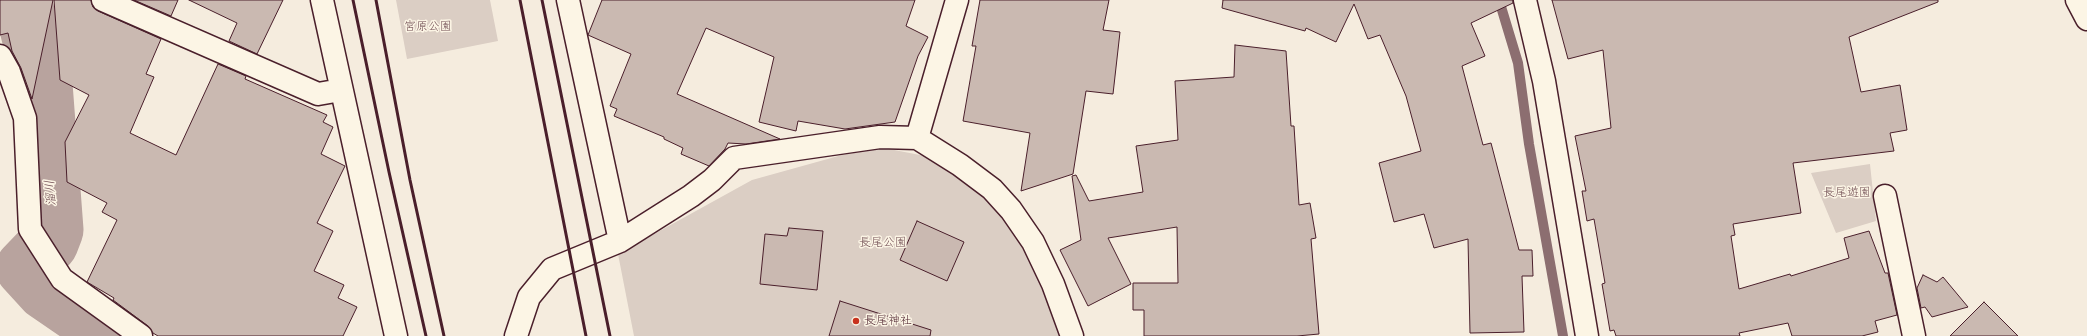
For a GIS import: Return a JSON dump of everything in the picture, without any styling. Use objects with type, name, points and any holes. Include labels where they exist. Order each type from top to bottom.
[{"type":"street","points":[[103,0],[318,94],[341,90]]},
{"type":"street","points":[[322,0],[396,336]]},
{"type":"street","points":[[568,0],[620,241]]},
{"type":"street","points":[[917,138],[957,0]]},
{"type":"street","points":[[1525,0],[1544,81],[1587,336]]},
{"type":"street","points":[[2077,0],[2087,19]]},
{"type":"street","points":[[0,56],[9,72],[26,118],[30,229],[62,278],[141,336]]},
{"type":"street","points":[[516,336],[529,297],[552,269],[620,241],[691,196],[712,180],[734,158],[880,137],[917,138],[960,165],[985,184],[1011,210],[1033,242],[1053,284],[1072,336]]},
{"type":"street","points":[[1885,196],[1914,336]]},
{"type":"green space","name":"宮原公園","points":[[396,0],[490,0],[498,41],[407,59]]},
{"type":"green space","name":"長尾公園","points":[[884,148],[925,156],[938,161],[1002,207],[1038,270],[1062,336],[634,336],[618,254],[752,180],[842,155]]},
{"type":"green space","name":"長尾遊園","points":[[1870,164],[1876,221],[1836,233],[1811,173]]},
{"type":"building","points":[[0,0],[53,0],[32,99],[21,68],[12,51],[8,33],[0,35]]},
{"type":"building","points":[[54,0],[91,0],[93,7],[98,11],[161,39],[146,74],[154,77],[130,133],[176,155],[218,64],[246,76],[245,79],[327,115],[323,122],[333,127],[321,154],[345,166],[317,223],[333,231],[314,271],[344,285],[338,298],[357,307],[343,336],[158,336],[153,333],[148,326],[113,300],[114,298],[87,282],[117,220],[102,212],[107,203],[67,182],[65,142],[89,95],[60,80]]},
{"type":"building","points":[[134,0],[178,0],[171,16]]},
{"type":"building","points":[[189,0],[283,0],[257,54],[229,41],[237,23]]},
{"type":"building","points":[[602,0],[915,0],[906,26],[928,37],[918,56],[895,122],[845,129],[798,121],[796,131],[759,122],[774,57],[706,28],[677,94],[780,139],[746,144],[728,143],[725,149],[709,166],[681,154],[683,148],[664,139],[664,137],[614,116],[617,109],[610,106],[631,54],[588,35]]},
{"type":"building","points":[[980,0],[1109,0],[1103,30],[1120,32],[1113,94],[1086,91],[1073,174],[1021,191],[1030,133],[963,121],[976,46],[972,46]]},
{"type":"building","points":[[1223,0],[1513,0],[1513,3],[1471,23],[1485,56],[1462,66],[1483,145],[1491,143],[1519,250],[1532,250],[1533,276],[1522,276],[1524,332],[1470,333],[1468,239],[1434,248],[1424,214],[1394,222],[1379,163],[1421,151],[1406,96],[1380,35],[1368,39],[1354,4],[1336,42],[1306,28],[1305,31],[1222,8]]},
{"type":"building","points":[[1552,0],[1938,0],[1938,2],[1849,37],[1861,92],[1900,85],[1907,130],[1890,133],[1894,151],[1793,163],[1801,213],[1733,224],[1735,235],[1731,236],[1739,289],[1790,274],[1791,276],[1849,258],[1844,238],[1869,231],[1885,273],[1888,273],[1897,315],[1875,321],[1878,332],[1862,336],[1792,336],[1788,323],[1739,333],[1740,336],[1616,336],[1614,330],[1610,331],[1602,284],[1605,283],[1594,219],[1587,221],[1582,191],[1586,191],[1575,136],[1611,128],[1603,50],[1568,59]]},
{"type":"building","points":[[1235,45],[1286,51],[1291,126],[1294,126],[1299,205],[1310,203],[1316,238],[1311,239],[1319,334],[1297,336],[1144,336],[1144,310],[1133,310],[1133,283],[1178,283],[1177,227],[1108,238],[1131,284],[1088,306],[1060,250],[1081,240],[1072,176],[1076,175],[1089,201],[1143,192],[1136,146],[1178,140],[1175,81],[1234,77]]},
{"type":"building","points":[[917,221],[964,242],[947,281],[900,260]]},
{"type":"building","points":[[789,228],[823,231],[817,290],[760,284],[765,234],[787,236]]},
{"type":"building","points":[[1923,275],[1937,282],[1943,277],[1968,307],[1932,317],[1925,307],[1921,308],[1917,288]]},
{"type":"building","points":[[840,301],[931,330],[930,336],[829,336]]},
{"type":"building","points":[[1984,302],[2018,336],[1950,336]]},
{"type":"waterway","name":"溜川","points":[[22,0],[43,84],[54,230],[49,243],[25,268],[46,291],[112,336]]},
{"type":"waterway","points":[[1499,0],[1518,63],[1529,144],[1563,336]]},
{"type":"railway","points":[[353,0],[389,172],[426,336]]},
{"type":"railway","points":[[376,0],[410,180],[444,336]]},
{"type":"railway","points":[[520,0],[586,336]]},
{"type":"railway","points":[[542,0],[610,336]]},
{"type":"place","name":"長尾神社","points":[[856,321]]}]
